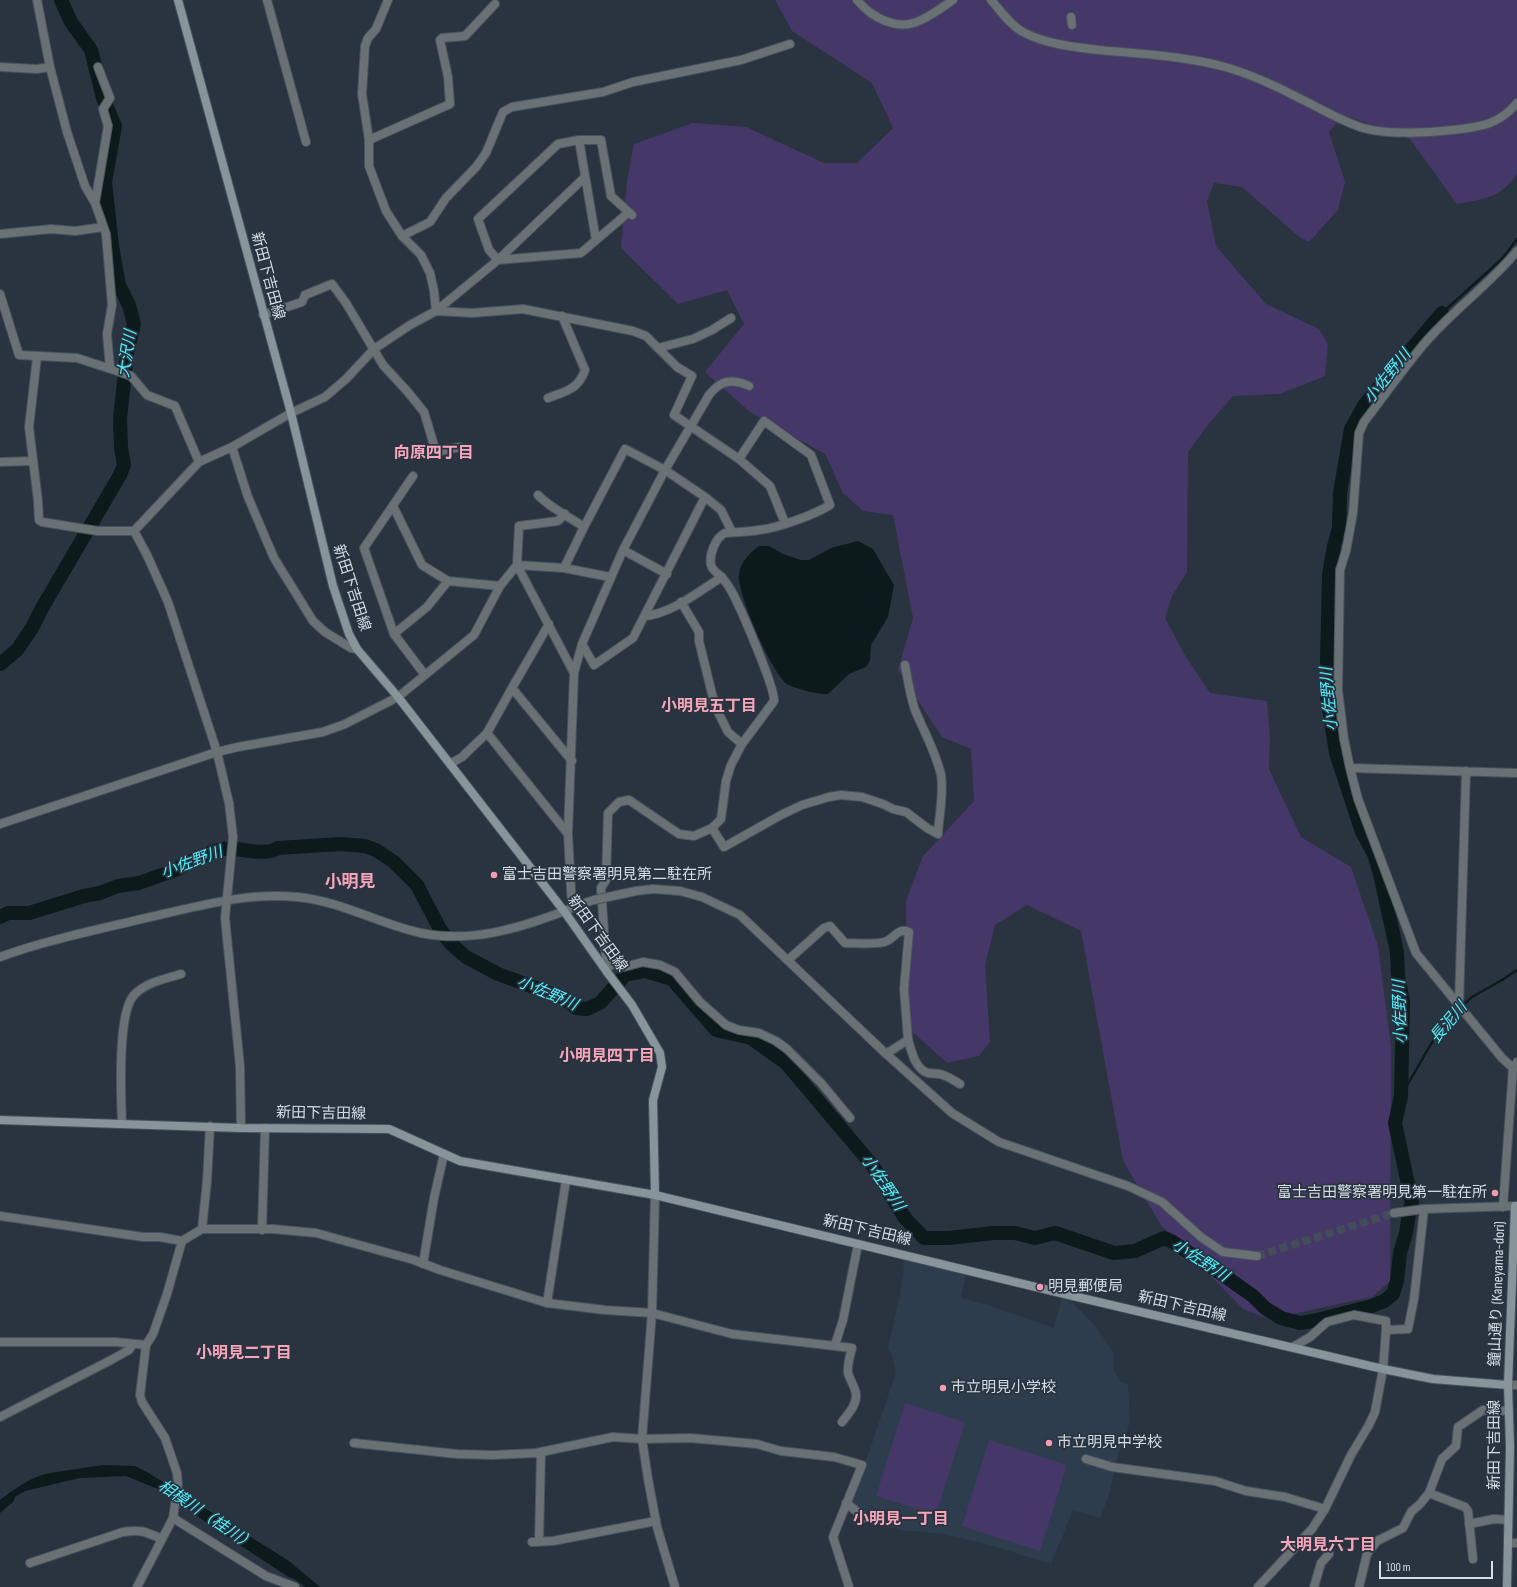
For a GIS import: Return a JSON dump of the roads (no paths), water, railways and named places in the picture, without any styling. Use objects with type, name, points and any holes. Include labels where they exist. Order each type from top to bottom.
[{"type":"main road","name":"新田下吉田線","points":[[178,0],[290,414],[333,586],[349,634],[357,648],[568,910],[632,1005],[660,1053],[662,1067],[653,1100],[652,1112],[655,1195]]},
{"type":"main road","name":"新田下吉田線","points":[[0,1120],[241,1128],[389,1129],[460,1161],[655,1195],[1383,1369],[1433,1379],[1508,1385],[1509,1411],[1514,1447],[1508,1520],[1507,1587]]},
{"type":"main road","name":"鐘山通り (Kaneyama-dori)","points":[[1508,1385],[1516,1206]]},
{"type":"street","points":[[37,0],[50,67],[67,132],[85,186],[95,203],[106,234],[112,305],[107,334],[113,370]]},
{"type":"street","points":[[267,0],[306,142]]},
{"type":"street","points":[[388,0],[376,29],[368,38],[365,46],[362,94],[369,140],[369,166],[386,212],[402,236],[421,255],[430,273],[436,311]]},
{"type":"street","points":[[857,0],[864,8],[883,21],[892,24],[908,24],[920,21],[953,0]]},
{"type":"street","points":[[991,0],[1014,26],[1039,39],[1076,47],[1186,59],[1224,67],[1263,80],[1330,115],[1361,127],[1399,133],[1445,131],[1479,127],[1498,120],[1517,103]]},
{"type":"street","points":[[369,140],[450,104],[448,77],[440,40],[442,38],[465,36],[495,4]]},
{"type":"street","points":[[402,236],[430,222],[451,191],[476,167],[486,153],[501,116],[507,109],[603,92],[633,82],[741,60],[790,44]]},
{"type":"street","points":[[0,66],[37,69],[50,67]]},
{"type":"street","points":[[95,203],[108,126],[103,109],[110,98],[98,67]]},
{"type":"street","points":[[579,140],[596,240]]},
{"type":"street","points":[[579,140],[601,140],[611,196],[631,214],[581,253],[498,260],[489,250],[478,219],[558,144],[579,140]]},
{"type":"street","points":[[37,357],[29,427],[39,520],[42,522],[98,531],[134,531],[199,462],[232,447],[290,414],[325,397],[346,379],[374,349],[410,325],[436,311],[498,260],[585,178]]},
{"type":"street","points":[[0,234],[51,229],[75,231],[103,227]]},
{"type":"street","points":[[1503,1207],[1515,1065],[1502,1058],[1416,953],[1358,799],[1344,739],[1338,690],[1340,570],[1346,551],[1354,513],[1359,433],[1364,422],[1424,344],[1509,262],[1517,251]]},
{"type":"street","points":[[263,315],[302,302],[305,295],[332,284],[346,303],[384,365],[424,412],[436,452],[460,446]]},
{"type":"street","points":[[0,294],[19,355],[77,358],[131,376],[147,395],[175,406],[199,462]]},
{"type":"street","points":[[436,311],[472,313],[523,309],[640,332],[646,336],[677,367],[692,376],[674,415],[739,460],[770,486],[785,523]]},
{"type":"street","points":[[548,398],[576,386],[583,377],[585,370],[562,316]]},
{"type":"street","points":[[658,348],[693,339],[712,330],[731,318]]},
{"type":"street","points":[[568,910],[568,834],[572,761],[574,673],[582,644],[623,550],[665,470],[692,427],[709,395],[720,384],[732,381],[740,382],[748,386]]},
{"type":"street","points":[[739,460],[764,421],[811,455],[830,505],[785,523],[761,530],[732,532],[720,535],[716,543],[713,551],[712,566],[715,572],[722,577],[732,592],[741,610],[774,696],[773,703],[742,744],[731,766],[727,777],[721,819],[712,828],[694,836],[679,834],[629,800],[620,802],[608,813],[606,880],[601,888],[607,969],[616,964],[624,967],[643,962],[660,965],[675,972],[700,1002],[726,1025],[739,1030],[759,1034],[776,1041],[787,1049],[821,1083],[850,1118]]},
{"type":"street","points":[[232,447],[248,497],[274,558],[313,621],[326,632],[351,648],[357,648]]},
{"type":"street","points":[[564,568],[584,526],[625,449],[665,470],[705,497],[721,510],[732,532]]},
{"type":"street","points":[[0,462],[33,462]]},
{"type":"street","points":[[413,476],[364,548],[394,634],[425,675]]},
{"type":"street","points":[[538,495],[546,504],[584,526]]},
{"type":"street","points":[[582,644],[594,665],[633,638],[705,497]]},
{"type":"street","points":[[393,506],[422,565],[448,581],[500,586]]},
{"type":"street","points":[[565,514],[558,521],[519,526],[517,565],[574,673]]},
{"type":"street","points":[[134,531],[147,555],[168,602],[217,752],[229,803],[233,837],[225,918],[240,1066],[241,1128]]},
{"type":"street","points":[[623,550],[667,574]]},
{"type":"street","points":[[517,565],[564,568],[610,577]]},
{"type":"street","points":[[0,824],[217,752],[323,732],[353,721],[398,697],[474,635],[500,586],[517,565]]},
{"type":"street","points":[[645,616],[657,615],[722,577]]},
{"type":"street","points":[[394,634],[427,607],[448,581]]},
{"type":"street","points":[[681,602],[699,632],[699,641],[715,706],[728,732],[742,744]]},
{"type":"street","points":[[450,764],[462,757],[487,733],[549,624]]},
{"type":"street","points":[[712,828],[724,847],[802,805],[829,797],[847,795],[867,798],[893,810],[906,812],[927,828],[938,834],[942,789],[941,777],[934,752],[921,724],[909,690],[906,665]]},
{"type":"street","points":[[512,688],[572,761]]},
{"type":"street","points":[[487,733],[568,834]]},
{"type":"street","points":[[1350,768],[1517,773]]},
{"type":"street","points":[[1459,1005],[1466,771]]},
{"type":"street","points":[[0,957],[50,940],[227,900],[264,896],[298,897],[330,903],[421,933],[450,936],[481,935],[513,929],[594,900],[636,891],[653,889],[680,891],[702,897],[740,915],[886,1054],[952,1113],[999,1142],[1128,1186],[1162,1202],[1223,1252],[1257,1256]]},
{"type":"street","points":[[788,960],[824,928],[830,926],[844,944],[885,942],[897,932],[909,932],[904,989],[908,1039],[916,1061],[924,1072],[929,1074],[942,1074],[960,1084]]},
{"type":"street","points":[[122,1124],[122,1036],[125,1017],[130,1001],[133,995],[151,983],[181,974]]},
{"type":"street","points":[[886,1054],[908,1039]]},
{"type":"street","points":[[202,1229],[207,1181],[210,1126]]},
{"type":"street","points":[[262,1230],[265,1128]]},
{"type":"street","points":[[423,1264],[434,1198],[444,1154]]},
{"type":"street","points":[[547,1303],[566,1180]]},
{"type":"street","points":[[655,1195],[652,1313],[642,1439],[656,1521],[675,1587]]},
{"type":"street","points":[[1394,1213],[1424,1209],[1516,1206]]},
{"type":"street","points":[[1386,1330],[1408,1329],[1414,1300],[1424,1209]]},
{"type":"street","points":[[0,1216],[182,1241],[202,1229],[273,1229],[316,1233],[423,1264],[547,1303],[605,1310],[652,1313],[732,1334],[852,1348],[848,1367],[856,1394],[855,1402],[852,1410],[842,1422]]},
{"type":"street","points":[[137,1587],[173,1518],[178,1484],[177,1473],[165,1438],[142,1402],[140,1395],[146,1345],[154,1334],[182,1241]]},
{"type":"street","points":[[835,1345],[842,1320],[858,1244]]},
{"type":"street","points":[[1258,1587],[1312,1529],[1325,1509],[1375,1412],[1383,1369],[1386,1322],[1354,1315],[1327,1322],[1310,1337],[1293,1347]]},
{"type":"street","points":[[0,1342],[116,1342],[146,1345]]},
{"type":"street","points":[[0,1417],[111,1360],[129,1350],[133,1344]]},
{"type":"street","points":[[1508,1385],[1517,1385]]},
{"type":"street","points":[[1359,1587],[1367,1554],[1377,1541],[1403,1528],[1411,1512],[1429,1493],[1442,1459],[1456,1446],[1458,1427],[1483,1410],[1509,1411]]},
{"type":"street","points":[[354,1443],[457,1454],[504,1455],[541,1452],[613,1437],[642,1439],[690,1438],[757,1444],[781,1451],[834,1457],[862,1465],[833,1537],[849,1587]]},
{"type":"street","points":[[541,1452],[535,1542],[553,1542],[656,1521]]},
{"type":"street","points":[[1086,1459],[1112,1467],[1216,1481],[1246,1491],[1285,1497],[1325,1509]]},
{"type":"street","points":[[1429,1493],[1465,1507],[1468,1511],[1473,1559]]},
{"type":"street","points":[[846,1503],[865,1518]]},
{"type":"street","points":[[173,1518],[266,1576],[292,1584],[295,1587]]},
{"type":"street","points":[[1470,1524],[1494,1519],[1508,1520]]},
{"type":"street","points":[[30,1562],[136,1529],[162,1539]]},
{"type":"street","points":[[1508,1543],[1517,1543]]},
{"type":"street","points":[[1314,1587],[1321,1563],[1328,1554]]},
{"type":"water","points":[[858,541],[873,549],[894,585],[888,617],[871,645],[870,660],[866,667],[849,674],[828,694],[814,693],[788,685],[773,665],[749,615],[740,585],[739,575],[741,566],[749,555],[759,546],[769,546],[783,554],[801,560],[809,560],[831,548]]},
{"type":"water","name":"相模川（桂川）","points":[[104,1465],[135,1466],[147,1472],[289,1561],[320,1587],[305,1587],[208,1524],[165,1492],[126,1476],[80,1478],[25,1491],[15,1497],[13,1502],[0,1513],[0,1500],[33,1478],[46,1474]]},
{"type":"waterway","name":"大沢川","points":[[0,664],[17,650],[32,628],[42,608],[120,475],[124,465],[121,448],[120,419],[127,353],[134,324],[129,305],[119,285],[112,246],[105,182],[115,126],[103,98],[91,50],[71,22],[61,0]]},
{"type":"waterway","name":"小佐野川","points":[[1442,313],[1503,258],[1517,239]]},
{"type":"waterway","name":"小佐野川","points":[[0,917],[8,913],[29,913],[84,896],[100,893],[118,886],[139,883],[178,869],[206,854],[217,850],[229,849],[266,852],[273,851],[278,848],[340,844],[365,846],[376,850],[394,862],[417,885],[440,929],[451,944],[466,957],[498,974],[564,998],[576,1008],[587,1009],[600,1003],[625,975],[645,971],[672,979],[716,1030],[751,1038],[786,1063],[873,1166],[905,1218],[924,1238],[949,1238],[994,1233],[1015,1233],[1035,1238],[1055,1233],[1114,1253],[1135,1251],[1164,1238],[1173,1242],[1226,1277],[1253,1296],[1265,1308],[1281,1318],[1300,1323],[1372,1306],[1384,1301],[1393,1294],[1397,1281],[1400,1253],[1412,1203],[1395,1123],[1401,1096],[1403,1001],[1398,976],[1397,952],[1380,874],[1374,854],[1362,832],[1336,753],[1326,690],[1329,671],[1327,662],[1329,575],[1339,528],[1340,493],[1351,429],[1365,404],[1442,313]]},
{"type":"waterway","name":"長泥川","points":[[1401,1096],[1431,1044],[1452,1015],[1472,997],[1517,970]]},
{"type":"tunnel","points":[[1257,1256],[1394,1213]]},
{"type":"place","name":"富士吉田警察署明見第二駐在所","points":[[494,875]]},
{"type":"place","name":"富士吉田警察署明見第一駐在所","points":[[1495,1193]]},
{"type":"place","name":"明見郵便局","points":[[1040,1287]]},
{"type":"place","name":"市立明見小学校","points":[[943,1388]]},
{"type":"place","name":"市立明見中学校","points":[[1049,1443]]},
{"type":"district","name":"向原四丁目","points":[[434,454]]},
{"type":"district","name":"小明見五丁目","points":[[709,707]]},
{"type":"district","name":"小明見","points":[[350,883]]},
{"type":"district","name":"小明見四丁目","points":[[607,1057]]},
{"type":"district","name":"小明見二丁目","points":[[244,1354]]},
{"type":"district","name":"小明見一丁目","points":[[901,1520]]},
{"type":"district","name":"大明見六丁目","points":[[1328,1546]]}]
